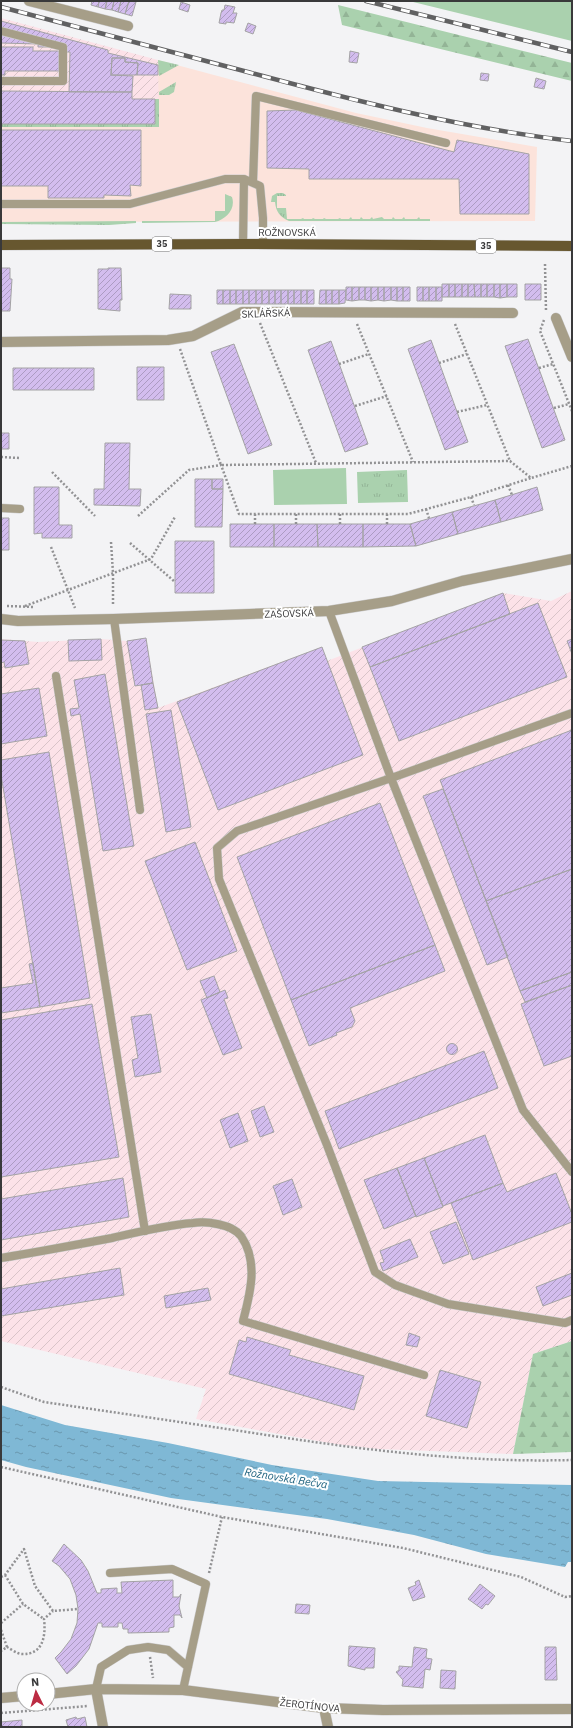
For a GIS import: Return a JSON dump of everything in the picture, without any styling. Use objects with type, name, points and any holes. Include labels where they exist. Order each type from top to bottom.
[{"type":"main road","name":"ROŽNOVSKÁ","points":[[1,245],[263,244],[572,246]]},
{"type":"street","points":[[29,1],[128,26]]},
{"type":"street","name":"SKLÁŘSKÁ","points":[[1,342],[168,340],[193,336],[242,312],[513,313]]},
{"type":"street","points":[[556,318],[572,357]]},
{"type":"street","name":"ZAŠOVSKÁ","points":[[1,619],[18,621],[114,619],[329,611],[392,601],[462,581],[572,559]]},
{"type":"street","name":"ŽEROTÍNOVA","points":[[56,1693],[153,1685],[324,1708],[383,1710],[572,1709]]},
{"type":"street","points":[[96,1689],[103,1727]]},
{"type":"street","points":[[1,1698],[16,1697]]},
{"type":"street","points":[[324,1708],[328,1727]]},
{"type":"lane","points":[[1,31],[63,47],[63,81],[1,81]]},
{"type":"lane","points":[[253,182],[256,96],[446,143]]},
{"type":"lane","points":[[1,204],[130,204],[225,179],[244,179],[260,186],[263,218],[263,244]]},
{"type":"lane","points":[[242,244],[244,179]]},
{"type":"lane","points":[[1,508],[20,509]]},
{"type":"lane","points":[[329,611],[391,778],[523,1110],[572,1172]]},
{"type":"lane","points":[[114,619],[140,810]]},
{"type":"lane","points":[[56,676],[145,1231]]},
{"type":"lane","points":[[572,713],[237,831],[217,848],[219,879],[327,1145],[375,1272],[395,1284],[448,1304],[566,1322],[572,1320]]},
{"type":"lane","points":[[1,1258],[48,1251],[194,1222],[222,1224],[240,1235],[247,1250],[252,1272],[251,1289],[243,1321],[424,1376]]},
{"type":"lane","points":[[110,1573],[172,1569],[206,1584],[183,1690]]},
{"type":"lane","points":[[96,1689],[102,1667],[128,1650],[148,1647],[168,1650],[188,1667]]},
{"type":"path","points":[[255,312],[316,463]]},
{"type":"path","points":[[352,312],[413,462]]},
{"type":"path","points":[[450,313],[510,461],[532,478]]},
{"type":"path","points":[[176,338],[238,514],[408,514],[471,497],[572,466]]},
{"type":"path","points":[[339,364],[369,354]]},
{"type":"path","points":[[439,363],[467,354]]},
{"type":"path","points":[[539,368],[553,364]]},
{"type":"path","points":[[355,406],[386,396]]},
{"type":"path","points":[[554,408],[569,404]]},
{"type":"path","points":[[457,412],[487,405]]},
{"type":"path","points":[[1,457],[20,458]]},
{"type":"path","points":[[138,516],[189,470],[220,465],[510,461]]},
{"type":"path","points":[[52,472],[95,516]]},
{"type":"path","points":[[508,485],[512,495]]},
{"type":"path","points":[[471,497],[474,505]]},
{"type":"path","points":[[426,509],[429,518]]},
{"type":"path","points":[[255,514],[255,524]]},
{"type":"path","points":[[296,514],[296,524]]},
{"type":"path","points":[[340,514],[340,524]]},
{"type":"path","points":[[387,514],[388,524]]},
{"type":"path","points":[[22,607],[151,559],[175,517]]},
{"type":"path","points":[[111,542],[113,573],[112,604]]},
{"type":"path","points":[[130,543],[151,559],[175,582]]},
{"type":"path","points":[[51,547],[75,609]]},
{"type":"path","points":[[1,606],[37,607]]},
{"type":"path","points":[[111,607],[118,607]]},
{"type":"path","points":[[68,608],[82,608]]},
{"type":"path","points":[[1,1387],[44,1402],[369,1450],[435,1457],[502,1460],[572,1460]]},
{"type":"path","points":[[1,1467],[222,1518],[403,1548],[521,1577],[565,1597],[572,1596]]},
{"type":"path","points":[[206,1584],[222,1518]]},
{"type":"path","points":[[1,1577],[5,1575],[24,1549],[35,1586],[53,1611]]},
{"type":"path","points":[[1,1630],[7,1647],[21,1654],[34,1651],[43,1644],[45,1630],[44,1619],[23,1604],[5,1575]]},
{"type":"path","points":[[1,1623],[23,1604]]},
{"type":"path","points":[[44,1619],[53,1611],[78,1609]]},
{"type":"path","points":[[1,1651],[7,1647]]},
{"type":"path","points":[[148,1647],[153,1685]]},
{"type":"path","points":[[146,1680],[153,1685]]},
{"type":"path","points":[[1,1713],[89,1706]]},
{"type":"shaded area","points":[[1,18],[158,60],[159,127],[1,127]]},
{"type":"shaded area","points":[[158,60],[356,113],[427,128],[537,147],[535,221],[1,222],[1,127],[158,127]]},
{"type":"shaded area","points":[[572,591],[572,1341],[533,1354],[513,1454],[378,1449],[335,1444],[196,1419],[206,1389],[1,1341],[1,639],[38,642],[101,639],[127,641],[146,638],[158,708],[322,647],[327,661],[503,593],[551,601]]},
{"type":"green space","points":[[409,1],[572,1],[572,41]]},
{"type":"green space","points":[[338,5],[572,63],[572,81],[342,25]]},
{"type":"green space","points":[[158,60],[179,65],[159,76]]},
{"type":"green space","points":[[176,82],[174,92],[169,95],[159,95],[159,92]]},
{"type":"green space","points":[[155,99],[159,99],[159,127],[1,127],[1,124],[155,124]]},
{"type":"green space","points":[[277,193],[283,193],[286,195],[277,196],[277,208],[286,208],[287,219],[349,219],[351,217],[352,219],[360,219],[361,217],[363,219],[370,219],[372,217],[373,219],[382,217],[384,219],[392,219],[393,217],[395,219],[402,219],[404,217],[405,219],[417,219],[419,217],[420,219],[430,219],[430,221],[289,221],[279,214],[276,209],[275,202],[271,202],[272,196]]},
{"type":"green space","points":[[225,194],[232,197],[233,206],[229,213],[219,221],[142,223],[142,221],[215,221],[215,211],[225,211]]},
{"type":"green space","points":[[136,221],[136,223],[109,225],[1,224],[1,222]]},
{"type":"green space","points":[[346,468],[347,504],[274,505],[273,470]]},
{"type":"green space","points":[[407,470],[408,502],[358,503],[357,472]]},
{"type":"green space","points":[[572,1341],[572,1452],[513,1454],[533,1354]]},
{"type":"water","name":"Rožnovská Bečva","points":[[1,1405],[65,1425],[168,1443],[272,1465],[378,1481],[572,1485],[572,1562],[568,1562],[565,1567],[486,1554],[414,1535],[327,1519],[171,1498],[26,1467],[1,1460]]},
{"type":"building","points":[[92,1],[99,1],[98,7],[91,5]]},
{"type":"building","points":[[99,1],[107,1],[105,9],[98,7]]},
{"type":"building","points":[[107,1],[114,1],[112,10],[105,9]]},
{"type":"building","points":[[114,1],[121,1],[118,12],[112,10]]},
{"type":"building","points":[[121,1],[129,1],[125,14],[118,12]]},
{"type":"building","points":[[129,1],[136,2],[132,16],[125,14]]},
{"type":"building","points":[[181,2],[190,5],[188,12],[179,9]]},
{"type":"building","points":[[225,5],[235,7],[233,13],[237,13],[234,23],[219,23],[222,10],[224,10]]},
{"type":"building","points":[[1,21],[108,50],[108,53],[158,65],[158,75],[137,75],[138,63],[125,62],[125,58],[112,58],[111,75],[133,76],[132,92],[69,92],[70,52],[62,52],[62,47],[38,47],[38,44],[1,43]]},
{"type":"building","points":[[248,23],[256,26],[253,34],[245,31]]},
{"type":"building","points":[[1,47],[33,47],[33,51],[59,51],[59,71],[5,71],[5,75],[1,75]]},
{"type":"building","points":[[350,51],[359,53],[357,63],[349,62]]},
{"type":"building","points":[[112,58],[125,58],[125,62],[138,63],[137,75],[111,75]]},
{"type":"building","points":[[481,73],[489,74],[488,81],[480,80]]},
{"type":"building","points":[[536,78],[546,81],[544,89],[534,87]]},
{"type":"building","points":[[1,91],[132,92],[132,99],[155,99],[155,124],[1,124]]},
{"type":"building","points":[[296,110],[454,152],[457,140],[529,154],[529,214],[460,214],[459,179],[309,179],[309,169],[267,168],[267,111]]},
{"type":"building","points":[[1,130],[141,130],[141,186],[130,185],[131,196],[104,195],[104,198],[48,198],[48,186],[1,186]]},
{"type":"building","points":[[1,268],[10,268],[10,279],[12,279],[10,311],[1,311]]},
{"type":"building","points":[[121,268],[122,300],[120,300],[120,311],[98,309],[98,269]]},
{"type":"building","points":[[442,284],[449,284],[449,297],[442,297]]},
{"type":"building","points":[[449,284],[455,284],[455,297],[449,297]]},
{"type":"building","points":[[455,284],[462,284],[462,297],[455,297]]},
{"type":"building","points":[[462,284],[468,284],[468,297],[462,297]]},
{"type":"building","points":[[468,284],[474,284],[475,297],[468,297]]},
{"type":"building","points":[[474,284],[481,284],[481,297],[475,297]]},
{"type":"building","points":[[481,284],[487,284],[487,297],[481,297]]},
{"type":"building","points":[[487,284],[494,284],[494,297],[487,297]]},
{"type":"building","points":[[494,284],[500,284],[500,298],[494,297]]},
{"type":"building","points":[[500,284],[507,284],[507,297],[500,298]]},
{"type":"building","points":[[507,284],[517,284],[517,297],[507,297]]},
{"type":"building","points":[[525,284],[541,284],[541,300],[525,300]]},
{"type":"building","points":[[346,287],[352,287],[352,301],[346,300]]},
{"type":"building","points":[[352,287],[359,287],[359,300],[352,301]]},
{"type":"building","points":[[359,287],[365,287],[365,300],[359,300]]},
{"type":"building","points":[[365,287],[371,287],[371,301],[365,300]]},
{"type":"building","points":[[371,287],[378,287],[378,300],[371,301]]},
{"type":"building","points":[[378,287],[384,287],[384,301],[378,300]]},
{"type":"building","points":[[384,287],[391,287],[391,300],[384,301]]},
{"type":"building","points":[[391,287],[397,287],[397,301],[391,300]]},
{"type":"building","points":[[397,287],[403,287],[403,301],[397,301]]},
{"type":"building","points":[[403,287],[410,287],[410,301],[403,301]]},
{"type":"building","points":[[417,287],[423,287],[423,301],[417,301]]},
{"type":"building","points":[[423,287],[429,287],[429,301],[423,301]]},
{"type":"building","points":[[429,287],[436,287],[436,301],[429,301]]},
{"type":"building","points":[[436,287],[442,287],[442,301],[436,301]]},
{"type":"building","points":[[217,290],[223,290],[223,304],[217,304]]},
{"type":"building","points":[[223,290],[230,290],[230,304],[223,304]]},
{"type":"building","points":[[230,290],[236,290],[236,304],[230,304]]},
{"type":"building","points":[[236,290],[243,290],[243,304],[236,304]]},
{"type":"building","points":[[243,290],[249,290],[249,304],[243,304]]},
{"type":"building","points":[[249,290],[256,290],[256,304],[249,304]]},
{"type":"building","points":[[256,290],[262,290],[262,304],[256,304]]},
{"type":"building","points":[[262,290],[269,290],[269,304],[262,304]]},
{"type":"building","points":[[269,290],[275,290],[275,304],[269,304]]},
{"type":"building","points":[[275,290],[281,290],[281,304],[275,304]]},
{"type":"building","points":[[281,290],[288,290],[288,304],[281,304]]},
{"type":"building","points":[[288,290],[294,290],[294,304],[288,304]]},
{"type":"building","points":[[294,290],[301,290],[301,304],[294,304]]},
{"type":"building","points":[[301,290],[307,290],[307,304],[301,304]]},
{"type":"building","points":[[307,290],[314,290],[314,304],[307,304]]},
{"type":"building","points":[[320,290],[326,290],[326,304],[319,304]]},
{"type":"building","points":[[326,290],[332,290],[332,304],[326,304]]},
{"type":"building","points":[[332,290],[339,290],[339,304],[332,304]]},
{"type":"building","points":[[339,290],[346,290],[345,303],[339,304]]},
{"type":"building","points":[[170,294],[191,295],[191,309],[169,309]]},
{"type":"building","points":[[528,339],[565,440],[542,448],[505,346]]},
{"type":"building","points":[[431,340],[468,442],[445,450],[408,349]]},
{"type":"building","points":[[331,341],[368,444],[345,452],[308,350]]},
{"type":"building","points":[[234,344],[272,445],[248,454],[211,352]]},
{"type":"building","points":[[137,367],[164,367],[164,400],[137,400]]},
{"type":"building","points":[[13,368],[94,368],[94,390],[13,390]]},
{"type":"building","points":[[1,433],[9,433],[9,449],[1,449]]},
{"type":"building","points":[[105,443],[130,443],[129,489],[141,489],[140,506],[94,505],[94,489],[104,489]]},
{"type":"building","points":[[195,479],[212,479],[212,489],[223,489],[222,527],[195,527]]},
{"type":"building","points":[[212,479],[223,479],[223,489],[212,489]]},
{"type":"building","points":[[34,487],[59,487],[59,525],[72,525],[72,538],[42,538],[42,533],[34,534]]},
{"type":"building","points":[[537,487],[543,510],[501,522],[495,500]]},
{"type":"building","points":[[495,500],[501,522],[458,534],[452,512]]},
{"type":"building","points":[[452,512],[458,534],[416,546],[410,524]]},
{"type":"building","points":[[1,518],[9,518],[9,550],[1,550]]},
{"type":"building","points":[[230,524],[274,524],[274,547],[230,547]]},
{"type":"building","points":[[274,524],[317,524],[318,547],[274,547]]},
{"type":"building","points":[[317,524],[363,524],[363,547],[318,547]]},
{"type":"building","points":[[363,524],[410,524],[416,546],[363,547]]},
{"type":"building","points":[[175,541],[214,541],[214,593],[175,593]]},
{"type":"building","points":[[503,593],[510,614],[370,667],[362,647]]},
{"type":"building","points":[[538,603],[567,677],[399,741],[370,667]]},
{"type":"building","points":[[146,638],[153,683],[135,686],[127,641]]},
{"type":"building","points":[[101,639],[102,660],[69,661],[68,640]]},
{"type":"building","points":[[572,639],[572,654],[567,641]]},
{"type":"building","points":[[1,640],[25,641],[29,664],[5,668],[4,662],[1,663]]},
{"type":"building","points":[[322,647],[363,755],[218,810],[177,702]]},
{"type":"building","points":[[105,674],[134,846],[103,851],[80,714],[71,716],[70,709],[79,708],[74,680]]},
{"type":"building","points":[[153,683],[158,708],[145,710],[141,685]]},
{"type":"building","points":[[39,688],[47,736],[1,744],[1,694]]},
{"type":"building","points":[[171,710],[191,827],[166,832],[146,714]]},
{"type":"building","points":[[572,730],[572,869],[486,901],[440,780]]},
{"type":"building","points":[[49,752],[90,998],[40,1007],[1,775],[1,760]]},
{"type":"building","points":[[443,789],[508,957],[487,965],[423,796]]},
{"type":"building","points":[[380,803],[435,945],[291,1000],[237,857]]},
{"type":"building","points":[[195,842],[237,951],[187,970],[145,861]]},
{"type":"building","points":[[572,869],[572,972],[520,991],[486,901]]},
{"type":"building","points":[[435,945],[445,971],[350,1008],[355,1021],[352,1027],[336,1033],[337,1035],[309,1046],[291,1000]]},
{"type":"building","points":[[33,963],[40,1007],[1,1013],[1,988],[33,983],[29,964]]},
{"type":"building","points":[[572,972],[572,985],[525,1002],[520,991]]},
{"type":"building","points":[[214,976],[220,992],[207,998],[200,981]]},
{"type":"building","points":[[572,985],[572,1056],[544,1066],[521,1004]]},
{"type":"building","points":[[225,990],[228,998],[224,999],[242,1048],[223,1055],[201,1000]]},
{"type":"building","points":[[92,1004],[119,1157],[1,1177],[1,1020]]},
{"type":"building","points":[[151,1014],[161,1072],[135,1077],[132,1060],[138,1058],[131,1017]]},
{"type":"building","points":[[450,1044],[454,1044],[456,1045],[456,1053],[450,1054],[447,1051],[447,1047]]},
{"type":"building","points":[[484,1051],[498,1088],[339,1149],[325,1111]]},
{"type":"building","points":[[264,1106],[274,1132],[260,1137],[251,1111]]},
{"type":"building","points":[[238,1113],[248,1141],[230,1148],[220,1120]]},
{"type":"building","points":[[485,1135],[503,1183],[443,1206],[424,1158]]},
{"type":"building","points":[[424,1158],[443,1207],[416,1217],[397,1168]]},
{"type":"building","points":[[397,1168],[416,1216],[384,1229],[364,1180]]},
{"type":"building","points":[[556,1173],[572,1214],[572,1222],[473,1260],[451,1203],[503,1183],[507,1192]]},
{"type":"building","points":[[123,1178],[129,1217],[1,1240],[1,1199]]},
{"type":"building","points":[[292,1179],[302,1207],[283,1215],[273,1186]]},
{"type":"building","points":[[456,1222],[469,1254],[443,1264],[430,1232]]},
{"type":"building","points":[[410,1239],[418,1257],[383,1271],[380,1263],[384,1262],[380,1251]]},
{"type":"building","points":[[120,1268],[124,1295],[1,1316],[1,1289]]},
{"type":"building","points":[[572,1273],[572,1295],[543,1306],[536,1287]]},
{"type":"building","points":[[208,1288],[211,1300],[166,1308],[164,1296]]},
{"type":"building","points":[[409,1333],[420,1337],[417,1347],[406,1345]]},
{"type":"building","points":[[247,1337],[291,1350],[289,1355],[364,1376],[354,1410],[229,1374],[239,1340],[246,1342]]},
{"type":"building","points":[[440,1370],[481,1382],[467,1428],[426,1416]]},
{"type":"building","points":[[64,1544],[81,1560],[88,1571],[97,1593],[101,1593],[101,1589],[117,1588],[117,1593],[122,1593],[121,1582],[173,1580],[173,1597],[179,1597],[181,1594],[179,1606],[182,1618],[180,1615],[174,1615],[174,1627],[169,1628],[169,1632],[128,1633],[128,1629],[123,1629],[122,1623],[118,1623],[118,1627],[102,1627],[102,1623],[98,1623],[89,1649],[76,1666],[67,1674],[55,1658],[71,1639],[77,1623],[78,1609],[76,1595],[70,1579],[59,1566],[52,1561]]},
{"type":"building","points":[[419,1580],[425,1597],[413,1601],[408,1588],[416,1585],[415,1582]]},
{"type":"building","points":[[480,1584],[495,1596],[488,1605],[486,1604],[482,1609],[468,1599]]},
{"type":"building","points":[[296,1604],[310,1605],[309,1614],[295,1613]]},
{"type":"building","points":[[349,1646],[375,1648],[374,1668],[365,1668],[365,1670],[348,1666]]},
{"type":"building","points":[[414,1647],[427,1649],[426,1658],[432,1659],[430,1670],[425,1669],[423,1688],[402,1686],[403,1680],[396,1672],[399,1670],[399,1666],[412,1667]]},
{"type":"building","points":[[545,1647],[556,1647],[557,1680],[545,1680]]},
{"type":"building","points":[[441,1670],[456,1671],[455,1689],[440,1688]]},
{"type":"building","points":[[76,1717],[77,1719],[85,1717],[87,1727],[68,1727],[66,1720]]},
{"type":"building","points":[[22,1720],[22,1727],[1,1727],[1,1722]]},
{"type":"railway","points":[[366,1],[572,52]]},
{"type":"railway","points":[[1,7],[285,82],[406,112],[489,129],[572,141]]}]
